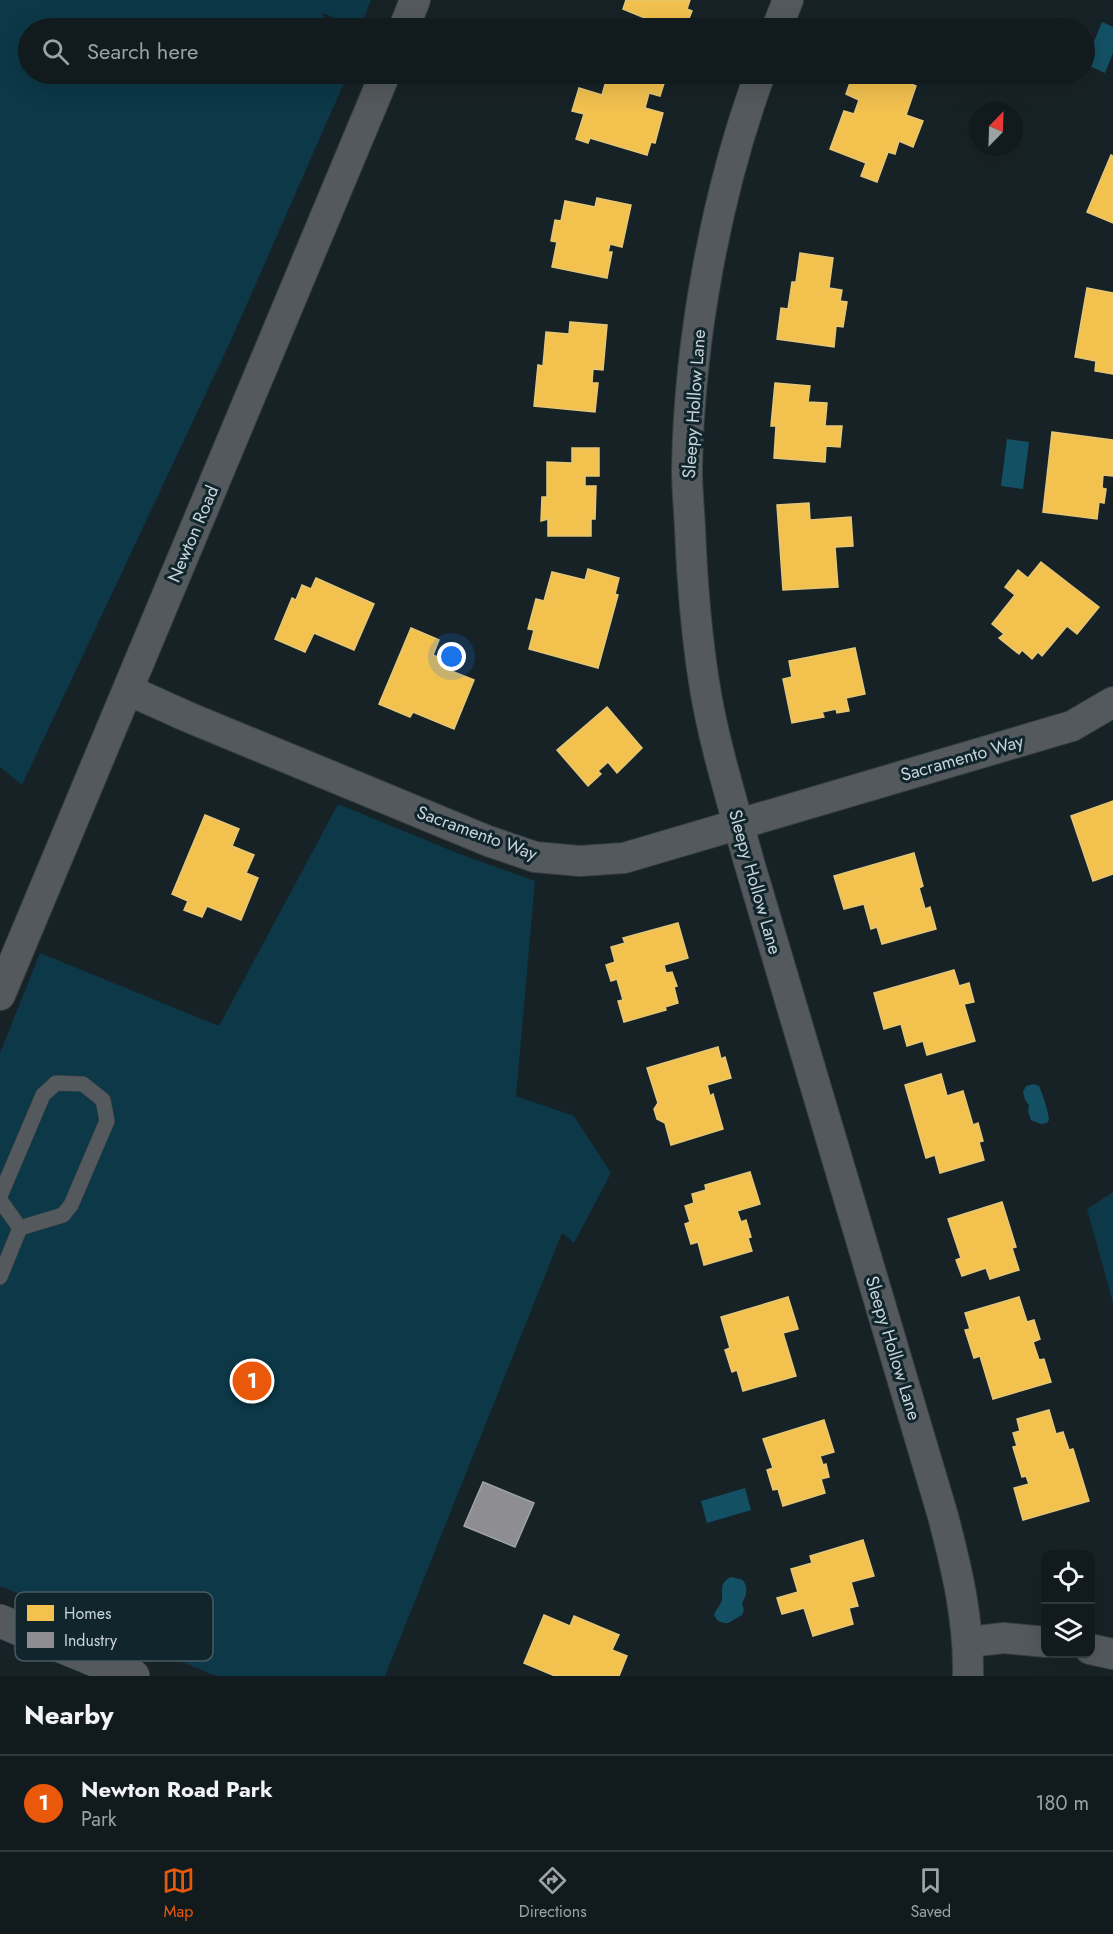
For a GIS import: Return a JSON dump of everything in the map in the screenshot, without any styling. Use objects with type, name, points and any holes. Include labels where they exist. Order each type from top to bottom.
[{"type":"street","points":[[408,18],[416,0]]},
{"type":"street","points":[[781,18],[788,0]]},
{"type":"street","name":"Newton Road","points":[[0,995],[381,84]]},
{"type":"street","name":"Sleepy Hollow Lane","points":[[756,84],[725,188],[693,366],[687,470],[692,572],[704,683],[739,825],[943,1516],[959,1579],[968,1642],[968,1676]]},
{"type":"street","name":"Sacramento Way","points":[[128,690],[477,837],[535,857],[580,861],[624,858],[1072,726],[1113,702]]},
{"type":"street","points":[[0,1621],[15,1627]]},
{"type":"street","points":[[968,1642],[1004,1638],[1041,1642]]},
{"type":"street","points":[[1095,1650],[1113,1654]]},
{"type":"street","points":[[97,1661],[133,1676]]},
{"type":"lane","points":[[56,1083],[83,1084],[103,1100],[106,1121],[71,1205],[63,1215],[20,1228],[0,1198],[43,1095],[56,1083]]},
{"type":"lane","points":[[0,1277],[20,1228]]},
{"type":"shaded area","points":[[0,0],[371,0],[364,18],[335,18],[322,13],[324,18],[18,18],[18,84],[344,84],[232,338],[22,785],[0,767]]},
{"type":"shaded area","points":[[1102,22],[1113,27],[1113,53],[1105,73],[1095,68],[1095,39]]},
{"type":"shaded area","points":[[1007,439],[1029,442],[1023,489],[1001,486]]},
{"type":"shaded area","points":[[338,804],[457,853],[535,881],[516,1096],[574,1116],[611,1173],[574,1243],[562,1233],[385,1676],[216,1676],[180,1661],[213,1661],[213,1592],[15,1592],[0,1586],[0,1053],[40,953],[219,1026]]},
{"type":"shaded area","points":[[1034,1084],[1039,1086],[1044,1098],[1049,1120],[1047,1123],[1041,1124],[1031,1120],[1028,1111],[1029,1105],[1023,1092],[1026,1086]]},
{"type":"shaded area","points":[[1113,1192],[1113,1303],[1087,1209]]},
{"type":"shaded area","points":[[745,1488],[751,1510],[707,1523],[701,1501]]},
{"type":"shaded area","points":[[731,1577],[743,1580],[745,1583],[746,1592],[742,1603],[744,1610],[742,1615],[728,1623],[723,1623],[714,1615],[721,1604],[723,1584]]},
{"type":"building: Homes","points":[[626,0],[690,0],[687,9],[692,11],[689,18],[645,18],[623,9]]},
{"type":"building: Homes","points":[[605,84],[664,84],[660,96],[649,93],[645,108],[663,113],[655,143],[651,142],[647,155],[590,138],[588,143],[576,139],[584,114],[572,111],[579,88],[602,95]]},
{"type":"building: Homes","points":[[850,84],[911,84],[916,86],[906,115],[923,121],[913,147],[899,141],[895,154],[888,152],[877,182],[861,176],[866,163],[830,149],[844,111],[854,114],[859,100],[846,94]]},
{"type":"building: Homes","points":[[1111,155],[1113,156],[1113,223],[1087,212]]},
{"type":"building: Homes","points":[[597,198],[631,205],[622,247],[610,244],[608,252],[612,252],[607,278],[552,267],[557,242],[551,241],[555,220],[561,221],[565,201],[595,207]]},
{"type":"building: Homes","points":[[800,253],[833,258],[829,288],[842,290],[840,301],[847,302],[843,327],[836,326],[834,347],[777,339],[781,308],[788,309],[792,282],[796,282]]},
{"type":"building: Homes","points":[[1087,288],[1113,293],[1113,374],[1095,371],[1096,361],[1075,357]]},
{"type":"building: Homes","points":[[570,322],[607,325],[603,370],[593,369],[592,383],[598,383],[595,412],[534,406],[538,365],[543,366],[546,332],[569,334]]},
{"type":"building: Homes","points":[[775,383],[810,386],[808,402],[827,403],[825,426],[842,426],[840,447],[826,446],[825,462],[774,458],[776,426],[771,426]]},
{"type":"building: Homes","points":[[1052,432],[1113,440],[1113,476],[1103,475],[1102,488],[1106,489],[1104,503],[1099,502],[1097,519],[1043,512]]},
{"type":"building: Homes","points":[[572,448],[599,448],[599,476],[585,476],[585,486],[596,486],[595,519],[591,519],[591,536],[548,536],[548,519],[541,521],[542,497],[547,497],[547,462],[572,463]]},
{"type":"building: Homes","points":[[809,503],[810,520],[851,517],[853,546],[835,547],[838,587],[783,590],[777,505]]},
{"type":"building: Homes","points":[[1041,562],[1099,607],[1077,634],[1067,626],[1042,656],[1038,652],[1032,659],[1022,650],[1019,654],[999,638],[1004,634],[992,624],[1015,595],[1005,587],[1018,570],[1028,578]]},
{"type":"building: Homes","points":[[588,569],[619,578],[615,594],[618,595],[598,668],[529,649],[534,630],[528,629],[536,599],[544,601],[552,572],[585,580]]},
{"type":"building: Homes","points":[[316,578],[374,604],[354,650],[314,633],[305,652],[275,639],[292,598],[296,600],[302,585],[311,589]]},
{"type":"building: Homes","points":[[411,628],[439,640],[433,655],[452,663],[449,670],[474,680],[454,729],[413,712],[410,717],[379,704]]},
{"type":"building: Homes","points":[[855,648],[865,694],[846,698],[849,711],[837,713],[836,709],[822,712],[824,717],[792,723],[783,679],[792,677],[789,661]]},
{"type":"building: Homes","points":[[607,707],[642,748],[617,773],[608,762],[598,771],[601,774],[588,786],[557,750]]},
{"type":"building: Homes","points":[[1113,801],[1113,874],[1093,881],[1071,816]]},
{"type":"building: Homes","points":[[205,815],[239,829],[232,846],[254,855],[246,873],[258,878],[241,920],[207,906],[202,917],[184,910],[188,901],[172,894]]},
{"type":"building: Homes","points":[[914,853],[923,886],[919,888],[925,909],[930,907],[936,929],[882,944],[877,927],[871,929],[864,904],[844,909],[834,876]]},
{"type":"building: Homes","points":[[678,923],[688,958],[664,965],[666,973],[672,972],[677,986],[674,987],[678,1003],[665,1007],[666,1010],[624,1022],[618,1001],[623,1000],[617,979],[611,981],[606,965],[615,962],[611,947],[625,943],[623,938]]},
{"type":"building: Homes","points":[[954,970],[959,986],[969,983],[974,1002],[964,1004],[975,1041],[927,1055],[923,1041],[907,1046],[901,1024],[884,1029],[874,993]]},
{"type":"building: Homes","points":[[718,1047],[721,1059],[725,1057],[731,1078],[707,1085],[710,1096],[713,1094],[723,1129],[671,1145],[665,1123],[657,1119],[654,1109],[658,1103],[647,1068]]},
{"type":"building: Homes","points":[[941,1074],[947,1096],[963,1091],[973,1125],[978,1123],[983,1141],[979,1142],[984,1160],[940,1173],[935,1155],[926,1158],[905,1085]]},
{"type":"building: Homes","points":[[750,1172],[760,1204],[737,1211],[741,1222],[746,1220],[752,1251],[704,1265],[698,1242],[691,1244],[685,1224],[690,1222],[685,1206],[694,1203],[692,1194],[706,1190],[705,1185]]},
{"type":"building: Homes","points":[[1002,1202],[1016,1247],[1012,1248],[1019,1270],[990,1279],[986,1268],[962,1276],[956,1260],[961,1258],[948,1219]]},
{"type":"building: Homes","points":[[788,1297],[798,1329],[783,1333],[796,1376],[743,1391],[737,1370],[732,1372],[725,1350],[730,1348],[721,1317]]},
{"type":"building: Homes","points":[[1019,1297],[1027,1322],[1034,1320],[1040,1339],[1033,1342],[1039,1360],[1044,1359],[1051,1382],[993,1399],[980,1356],[974,1358],[965,1330],[970,1329],[965,1313]]},
{"type":"building: Homes","points":[[1049,1410],[1056,1434],[1063,1432],[1069,1450],[1073,1449],[1089,1501],[1023,1520],[1014,1488],[1029,1484],[1026,1476],[1022,1477],[1013,1447],[1017,1446],[1013,1433],[1020,1431],[1017,1419]]},
{"type":"building: Homes","points":[[824,1420],[834,1452],[820,1456],[823,1465],[826,1464],[829,1477],[821,1479],[825,1493],[783,1506],[778,1489],[773,1490],[767,1470],[773,1468],[763,1439]]},
{"type":"building: Homes","points":[[863,1540],[874,1576],[851,1582],[858,1606],[849,1608],[853,1624],[813,1636],[804,1608],[782,1614],[777,1598],[798,1592],[791,1569],[812,1563],[810,1556]]},
{"type":"building: Homes","points":[[544,1615],[570,1626],[574,1616],[619,1635],[612,1650],[627,1656],[619,1676],[555,1676],[524,1663]]},
{"type":"building: Industry","points":[[483,1482],[534,1503],[515,1547],[464,1526]]},
{"type":"place","name":"Newton Road Park","points":[[252,1381]]}]
